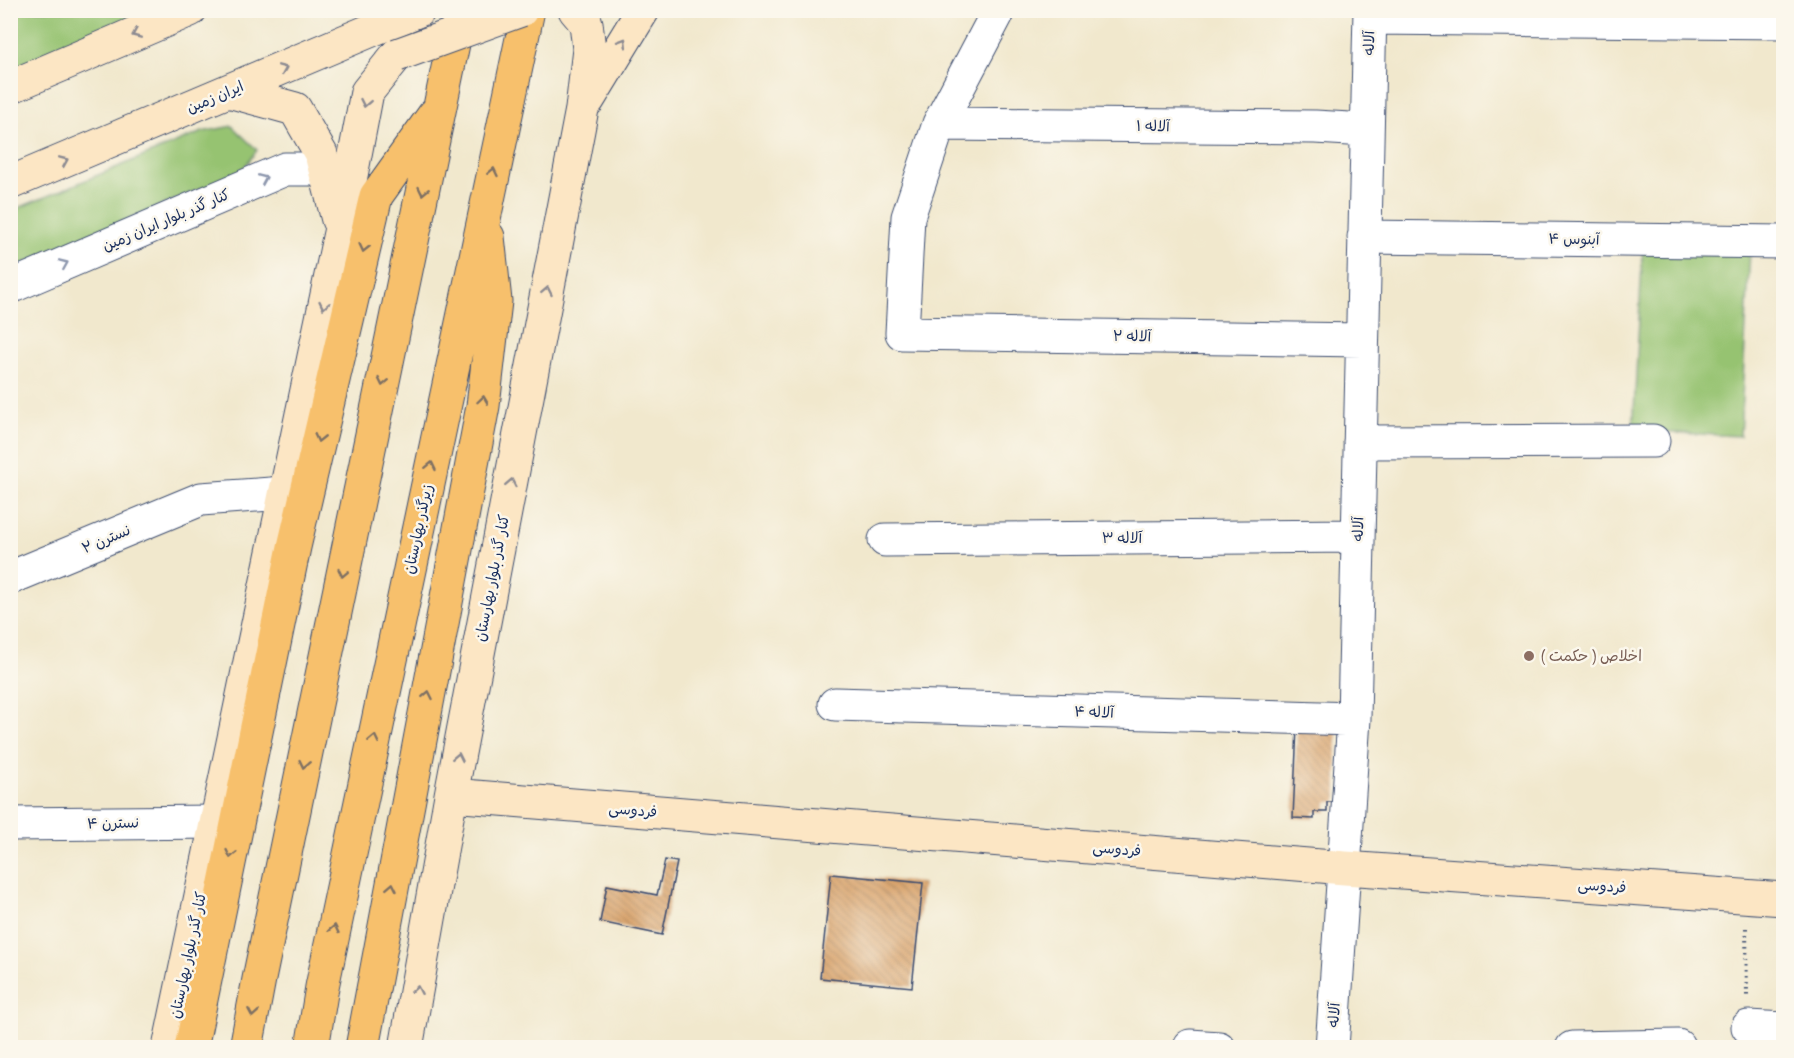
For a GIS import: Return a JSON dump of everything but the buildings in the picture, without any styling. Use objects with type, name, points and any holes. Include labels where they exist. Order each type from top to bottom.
[{"type":"main road","points":[[10,87],[190,10]]},
{"type":"main road","name":"ایران زمین","points":[[10,183],[419,10]]},
{"type":"main road","points":[[246,1047],[460,10]]},
{"type":"main road","name":"کنار گذر بلوار بهارستان","points":[[169,1047],[367,92],[396,55],[521,10]]},
{"type":"main road","name":"زیرگذر بهارستان","points":[[312,1047],[322,987],[528,10]]},
{"type":"main road","name":"کنار گذر بلوار بهارستان","points":[[406,1047],[451,795],[582,109],[589,49],[586,23],[575,10]]},
{"type":"main road","points":[[582,109],[643,10]]},
{"type":"main road","points":[[229,91],[295,109],[321,154],[340,228]]},
{"type":"main road","points":[[191,1047],[294,547],[376,196],[440,106]]},
{"type":"main road","points":[[362,1047],[483,406],[495,301],[485,208]]},
{"type":"main road","name":"فردوسی","points":[[451,795],[1345,868],[1784,899]]},
{"type":"street","points":[[939,124],[999,10]]},
{"type":"street","points":[[1370,14],[1784,22]]},
{"type":"street","name":"آلاله","points":[[1332,1047],[1354,719],[1370,14]]},
{"type":"street","name":"آلاله ۱","points":[[939,124],[1315,127],[1367,130]]},
{"type":"street","name":"آلاله ۲","points":[[939,124],[908,217],[902,333],[1362,340]]},
{"type":"street","name":"کنار گذر بلوار ایران زمین","points":[[10,287],[285,169],[324,169]]},
{"type":"street","name":"آبنوس ۴","points":[[1364,237],[1784,242]]},
{"type":"street","points":[[1360,442],[1653,441]]},
{"type":"street","name":"نسترن ۲","points":[[10,578],[201,499],[284,493]]},
{"type":"street","name":"آلاله ۳","points":[[885,540],[1358,536]]},
{"type":"street","name":"آلاله ۴","points":[[835,704],[1354,719]]},
{"type":"street","name":"نسترن ۴","points":[[10,824],[216,822]]},
{"type":"street","points":[[1748,1027],[1784,1029]]},
{"type":"street","points":[[1572,1047],[1678,1046]]},
{"type":"path","points":[[1746,896],[1748,1027]]},
{"type":"green space","points":[[18,10],[154,11],[11,71],[11,13]]},
{"type":"green space","points":[[232,126],[257,150],[241,172],[11,269],[11,211],[202,132]]},
{"type":"green space","points":[[1643,245],[1750,251],[1740,436],[1633,431]]},
{"type":"place","name":"اخلاص ( حکمت )","points":[[1529,656]]}]
